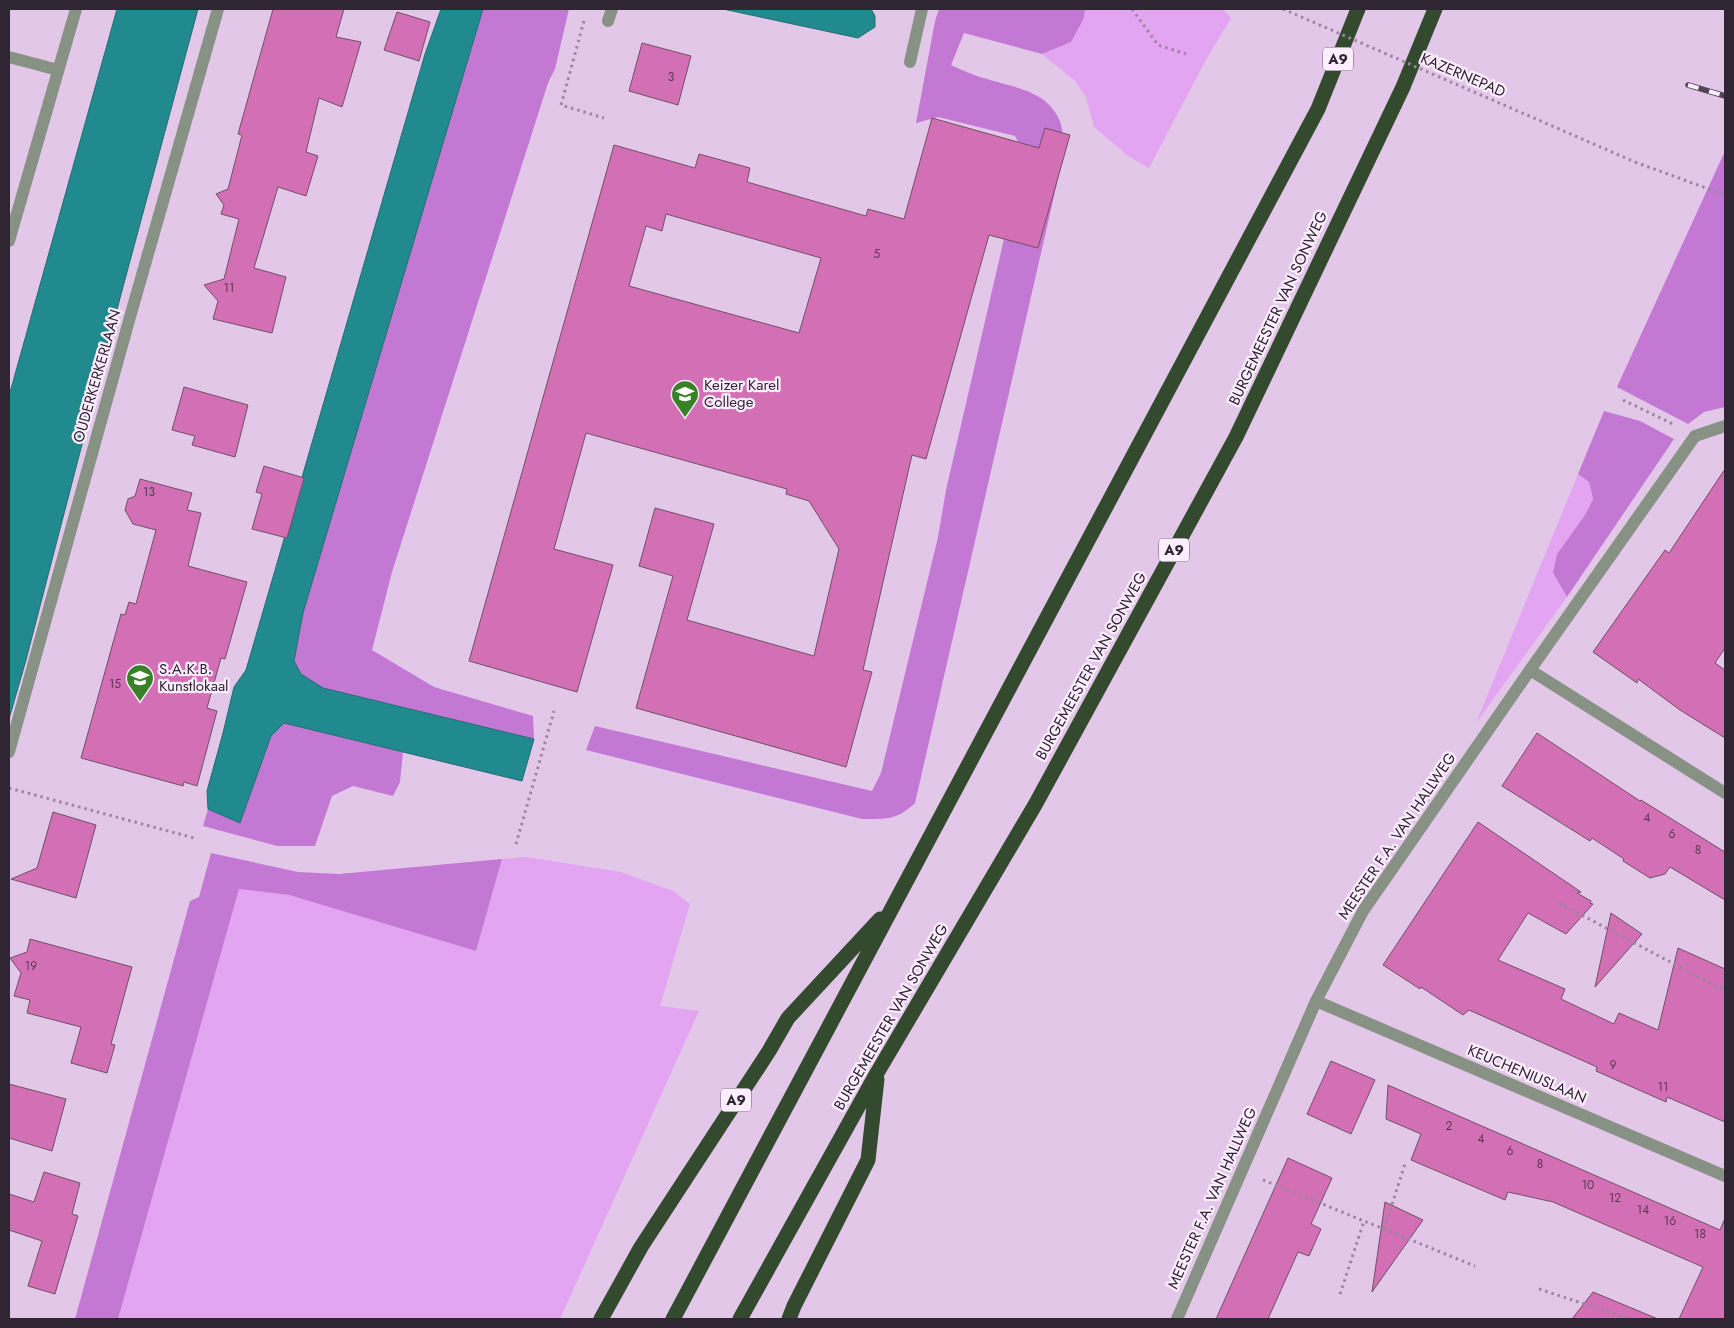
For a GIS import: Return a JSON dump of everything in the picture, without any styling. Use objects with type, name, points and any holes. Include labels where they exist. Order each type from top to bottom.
[{"type":"highway","name":"A9","points":[[673,1319],[1318,109],[1358,9]]},
{"type":"highway","name":"BURGEMEESTER VAN SONWEG","points":[[740,1319],[877,1073],[1035,805],[1236,437],[1403,87],[1435,9]]},
{"type":"highway","name":"A9","points":[[601,1319],[641,1247],[769,1051],[788,1018],[895,903]]},
{"type":"highway","name":"A9","points":[[789,1319],[868,1160],[877,1073]]},
{"type":"street","points":[[9,241],[76,9]]},
{"type":"street","name":"OUDERKERKERLAAN","points":[[9,752],[218,9]]},
{"type":"street","points":[[910,62],[922,9]]},
{"type":"street","points":[[9,56],[58,70]]},
{"type":"street","points":[[1695,436],[1725,426]]},
{"type":"street","name":"MEESTER F.A. VAN HALLWEG","points":[[1177,1319],[1316,1001],[1363,911],[1695,436]]},
{"type":"street","points":[[1530,670],[1725,793]]},
{"type":"street","name":"KEUCHENIUSLAAN","points":[[1316,1001],[1725,1176]]},
{"type":"path","points":[[1132,9],[1158,45],[1186,54]]},
{"type":"path","name":"KAZERNEPAD","points":[[1283,9],[1635,162],[1725,195]]},
{"type":"path","points":[[585,18],[561,105],[604,118]]},
{"type":"path","points":[[1623,400],[1695,436]]},
{"type":"path","points":[[516,844],[554,711]]},
{"type":"path","points":[[9,788],[194,838]]},
{"type":"path","points":[[1559,903],[1725,991]]},
{"type":"path","points":[[1384,1229],[1406,1162]]},
{"type":"path","points":[[1242,1171],[1475,1266]]},
{"type":"path","points":[[1340,1294],[1364,1221]]},
{"type":"path","points":[[1539,1289],[1630,1319]]},
{"type":"shaded area","points":[[117,9],[198,9],[9,719],[9,396]]},
{"type":"shaded area","points":[[441,9],[483,9],[303,613],[294,661],[301,674],[323,688],[534,739],[522,781],[284,723],[271,736],[240,823],[208,809],[207,791],[234,687],[246,670],[425,54]]},
{"type":"shaded area","points":[[483,9],[569,9],[555,69],[548,83],[392,572],[372,650],[434,687],[533,716],[534,739],[322,688],[301,674],[294,661],[303,613]]},
{"type":"shaded area","points":[[723,9],[871,9],[875,16],[875,27],[858,38]]},
{"type":"shaded area","points":[[939,9],[1085,9],[1084,18],[1071,42],[1042,54],[964,33],[951,65],[978,76],[1018,88],[1046,102],[1053,109],[1061,123],[1063,157],[915,803],[897,816],[862,819],[586,750],[595,726],[872,791],[881,773],[938,537],[946,490],[1013,200],[1032,168],[1015,136],[938,117],[916,123],[935,21]]},
{"type":"shaded area","points":[[1085,9],[1223,9],[1231,18],[1207,58],[1149,168],[1128,156],[1094,127],[1086,97],[1075,81],[1042,54],[1071,42],[1084,18]]},
{"type":"shaded area","points":[[1725,151],[1725,407],[1704,412],[1688,424],[1617,387]]},
{"type":"shaded area","points":[[1604,411],[1640,421],[1674,439],[1567,597],[1553,573],[1557,554],[1585,515],[1593,499],[1589,482],[1578,474]]},
{"type":"shaded area","points":[[1578,474],[1589,482],[1593,499],[1585,515],[1557,554],[1553,574],[1567,597],[1476,723]]},
{"type":"shaded area","points":[[284,723],[403,752],[400,782],[393,796],[353,786],[332,796],[315,846],[277,846],[203,826],[208,809],[240,823],[271,736]]},
{"type":"shaded area","points":[[211,853],[298,872],[339,874],[502,859],[476,951],[289,895],[239,889],[118,1319],[75,1319],[190,901],[199,897]]},
{"type":"shaded area","points":[[526,857],[621,872],[673,891],[690,904],[660,1006],[699,1011],[560,1319],[118,1319],[239,889],[289,895],[476,951],[502,859]]},
{"type":"building","points":[[273,9],[344,9],[336,37],[361,42],[342,107],[319,98],[306,152],[318,156],[306,196],[278,187],[254,268],[286,277],[272,333],[213,319],[218,301],[204,285],[224,279],[239,219],[221,214],[224,205],[216,194],[228,189],[242,135],[238,134]]},
{"type":"building","points":[[397,12],[430,22],[419,61],[384,50]]},
{"type":"building","points":[[642,43],[691,56],[678,105],[629,91]]},
{"type":"building","points":[[932,118],[1039,148],[1045,128],[1070,135],[1038,248],[989,235],[926,459],[912,455],[863,670],[872,672],[846,767],[636,708],[673,576],[639,566],[655,508],[714,524],[687,620],[814,656],[839,549],[809,501],[786,494],[787,489],[586,433],[554,549],[613,565],[577,692],[469,661],[614,145],[695,168],[699,154],[750,168],[747,182],[866,216],[868,209],[904,219]],"holes":[[[666,214],[821,258],[799,333],[629,286],[646,226],[662,231]]]},
{"type":"building","points":[[184,387],[248,405],[235,457],[192,445],[195,436],[172,430]]},
{"type":"building","points":[[264,466],[304,478],[287,538],[252,529],[262,494],[256,492]]},
{"type":"building","points":[[1725,469],[1725,648],[1715,663],[1725,670],[1725,738],[1680,710],[1638,679],[1637,683],[1593,652],[1665,550],[1669,553]]},
{"type":"building","points":[[140,479],[192,493],[187,510],[201,513],[188,566],[247,582],[225,659],[221,658],[207,708],[217,711],[197,786],[184,782],[183,786],[81,758],[121,614],[125,615],[129,602],[136,604],[156,530],[133,524],[125,510],[128,499],[135,496]]},
{"type":"building","points":[[1537,733],[1640,801],[1725,852],[1725,900],[1670,867],[1665,874],[1650,878],[1592,838],[1590,841],[1502,786]]},
{"type":"building","points":[[53,812],[96,825],[76,898],[11,879],[37,868]]},
{"type":"building","points":[[1478,822],[1581,892],[1577,893],[1593,904],[1566,934],[1528,913],[1498,960],[1565,989],[1561,999],[1614,1024],[1619,1013],[1658,1030],[1678,948],[1725,969],[1725,1122],[1667,1097],[1666,1102],[1596,1071],[1597,1067],[1469,1010],[1463,1015],[1383,965]]},
{"type":"building","points":[[1611,913],[1642,934],[1595,987]]},
{"type":"building","points":[[30,939],[132,967],[111,1044],[115,1045],[107,1073],[71,1063],[81,1027],[27,1013],[30,1000],[14,996],[21,973],[10,958],[27,952]]},
{"type":"building","points":[[1331,1061],[1375,1080],[1351,1134],[1307,1114]]},
{"type":"building","points":[[9,1084],[66,1099],[52,1151],[9,1138]]},
{"type":"building","points":[[1388,1085],[1720,1230],[1725,1218],[1725,1319],[1679,1319],[1703,1267],[1553,1202],[1508,1192],[1505,1200],[1411,1160],[1421,1134],[1386,1119]]},
{"type":"building","points":[[1288,1158],[1332,1178],[1311,1224],[1321,1229],[1309,1256],[1298,1252],[1268,1319],[1216,1319]]},
{"type":"building","points":[[44,1172],[80,1183],[72,1214],[78,1216],[55,1294],[28,1286],[42,1241],[9,1230],[9,1194],[34,1202]]},
{"type":"building","points":[[1385,1202],[1423,1220],[1372,1292]]},
{"type":"building","points":[[1593,1292],[1658,1319],[1572,1319]]},
{"type":"railway","points":[[1688,85],[1725,96]]},
{"type":"place","name":"Keizer Karel College","points":[[685,418]]},
{"type":"place","name":"S.A.K.B. Kunstlokaal","points":[[140,702]]}]
